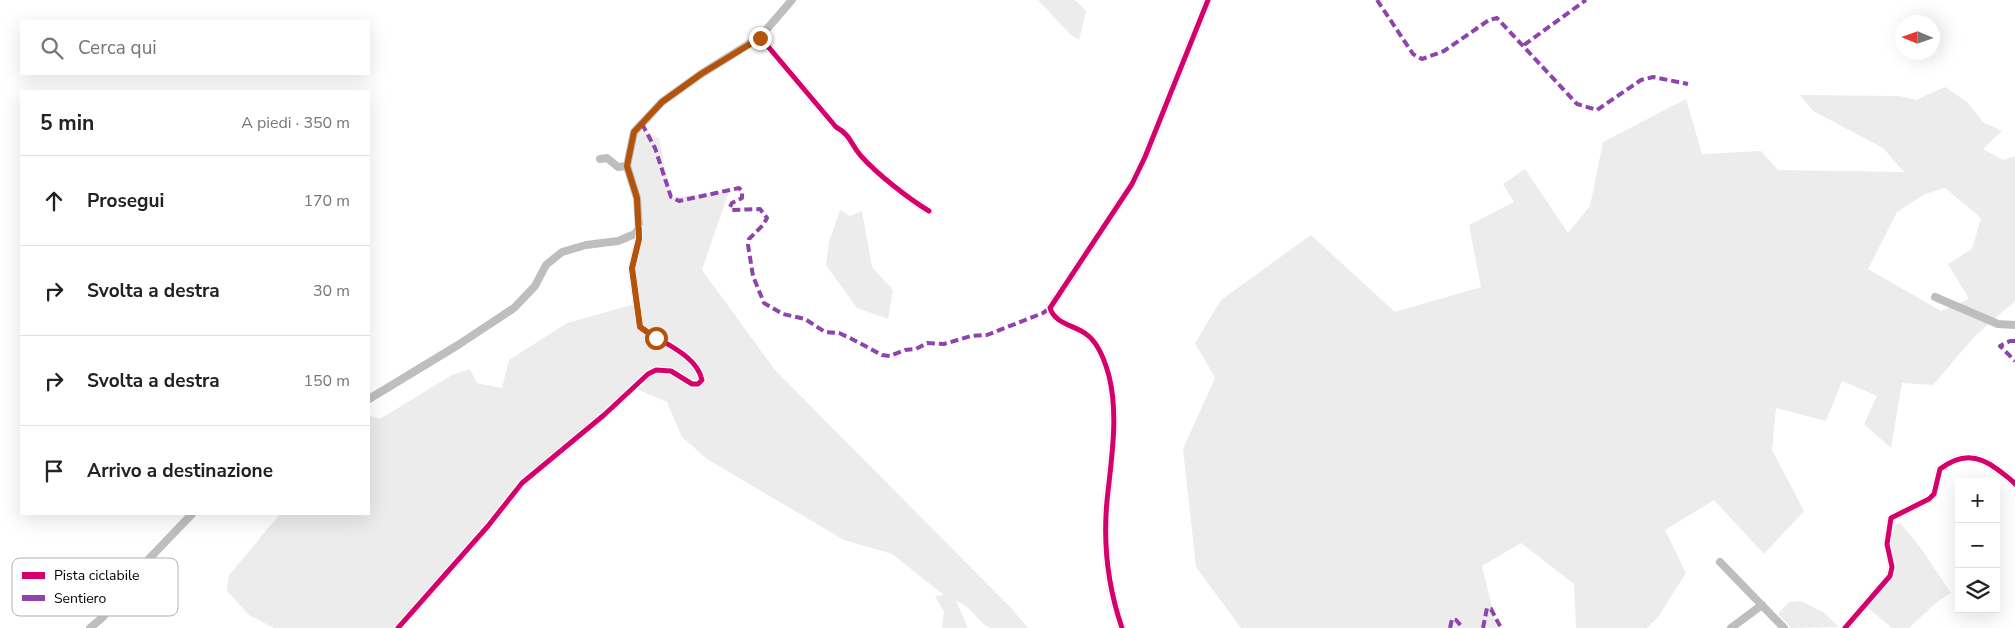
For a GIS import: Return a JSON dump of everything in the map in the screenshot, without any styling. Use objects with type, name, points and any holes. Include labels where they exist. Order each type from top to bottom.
[{"type":"street","points":[[398,628],[488,526],[522,483],[604,415],[642,380],[656,370],[662,370],[671,371],[692,384],[698,384],[702,380],[700,373],[689,361],[670,345],[640,327],[632,268],[639,239],[639,228],[636,192],[627,166],[634,132],[662,102],[701,74],[760,38],[792,0]]},
{"type":"street","points":[[1122,628],[1106,561],[1107,501],[1113,463],[1113,415],[1109,377],[1099,348],[1086,334],[1056,318],[1050,308],[1132,184],[1145,157],[1208,0]]},
{"type":"street","points":[[760,38],[836,127],[848,134],[861,156],[904,194],[929,211]]},
{"type":"street","points":[[600,159],[606,158],[618,166],[627,166]]},
{"type":"street","points":[[370,397],[458,345],[514,308],[534,286],[546,265],[562,252],[586,245],[618,241],[634,234],[639,228]]},
{"type":"street","points":[[1934,297],[1998,324],[2015,325]]},
{"type":"street","points":[[1845,628],[1890,576],[1892,567],[1887,544],[1891,518],[1934,494],[1940,469],[1950,462],[1966,456],[1973,456],[1990,464],[2015,484]]},
{"type":"street","points":[[150,558],[191,515]]},
{"type":"street","points":[[1720,562],[1784,628]]},
{"type":"street","points":[[1731,628],[1762,605]]},
{"type":"street","points":[[90,628],[104,616]]},
{"type":"shaded area","points":[[1038,0],[1075,0],[1086,11],[1079,40],[1070,34]]},
{"type":"shaded area","points":[[1945,87],[1967,102],[1983,122],[2002,131],[1983,149],[2003,160],[2015,156],[2015,301],[1974,337],[1933,385],[1902,383],[1891,448],[1864,424],[1877,396],[1842,381],[1826,421],[1776,408],[1772,450],[1804,511],[1764,554],[1714,500],[1665,530],[1686,573],[1658,617],[1647,628],[1576,628],[1574,584],[1521,543],[1482,566],[1497,628],[1241,628],[1196,567],[1183,449],[1215,378],[1195,343],[1221,300],[1311,235],[1395,312],[1481,287],[1469,225],[1514,202],[1503,184],[1525,169],[1568,233],[1590,206],[1603,142],[1686,99],[1702,154],[1761,151],[1778,170],[1904,172],[1883,148],[1813,111],[1800,95],[1900,96],[1916,100]],"holes":[[[1945,188],[1981,218],[1972,249],[1948,264],[1969,299],[1941,311],[1868,269],[1897,212],[1925,194]]]},
{"type":"shaded area","points":[[634,127],[659,138],[671,198],[729,191],[702,270],[775,370],[1012,609],[1028,628],[991,628],[982,623],[967,607],[956,601],[968,628],[942,628],[944,612],[935,596],[944,595],[892,554],[844,540],[707,459],[682,437],[667,402],[632,387],[555,453],[490,519],[394,628],[274,628],[249,615],[227,591],[229,575],[279,515],[370,515],[370,415],[380,419],[452,375],[470,369],[477,383],[502,388],[509,360],[567,323],[635,304],[631,269],[638,233],[636,195],[627,163]]},
{"type":"shaded area","points":[[840,210],[850,216],[862,211],[872,267],[893,290],[888,319],[857,308],[826,265],[829,242]]},
{"type":"shaded area","points":[[1900,523],[1920,547],[1951,593],[1937,602],[1909,628],[1892,628],[1868,608],[1893,576],[1896,569],[1891,542],[1895,525]]},
{"type":"shaded area","points":[[1801,601],[1823,612],[1839,627],[1791,628],[1778,614],[1789,602]]},
{"type":"marked path","points":[[1377,0],[1413,54],[1422,59],[1444,51],[1489,20],[1497,18],[1577,104],[1597,110],[1641,80],[1653,77],[1688,84]]},
{"type":"marked path","points":[[1524,45],[1586,0]]},
{"type":"marked path","points":[[642,124],[655,148],[671,197],[679,201],[739,188],[742,191],[742,198],[732,203],[730,207],[732,210],[760,209],[767,218],[763,225],[749,239],[748,245],[753,276],[764,303],[783,314],[805,319],[825,332],[839,333],[882,355],[890,356],[905,350],[916,349],[927,343],[944,344],[971,336],[987,335],[1043,313],[1050,308]]},
{"type":"marked path","points":[[2015,341],[2010,341],[2000,346],[2015,361]]},
{"type":"marked path","points":[[1483,628],[1487,608],[1491,609],[1501,628]]},
{"type":"marked path","points":[[1450,628],[1452,619],[1456,620],[1463,628]]},
{"type":"cycle path","points":[[1122,628],[1113,597],[1106,549],[1107,501],[1114,423],[1109,376],[1095,342],[1086,334],[1056,318],[1050,308],[1132,184],[1145,157],[1208,0]]},
{"type":"cycle path","points":[[760,37],[836,127],[848,137],[857,152],[894,186],[929,211]]},
{"type":"cycle path","points":[[398,628],[488,526],[522,483],[604,415],[648,374],[656,370],[671,371],[692,384],[698,384],[702,380],[692,362],[685,355],[640,327],[632,269],[639,239],[639,228]]},
{"type":"cycle path","points":[[1845,628],[1890,576],[1892,567],[1887,544],[1891,518],[1929,499],[1934,494],[1940,469],[1962,458],[1975,458],[1990,464],[2015,484]]},
{"type":"route","points":[[656,338],[640,327],[636,316],[632,268],[639,239],[639,228],[636,192],[627,166],[634,132],[662,102],[701,74],[760,38]]}]
